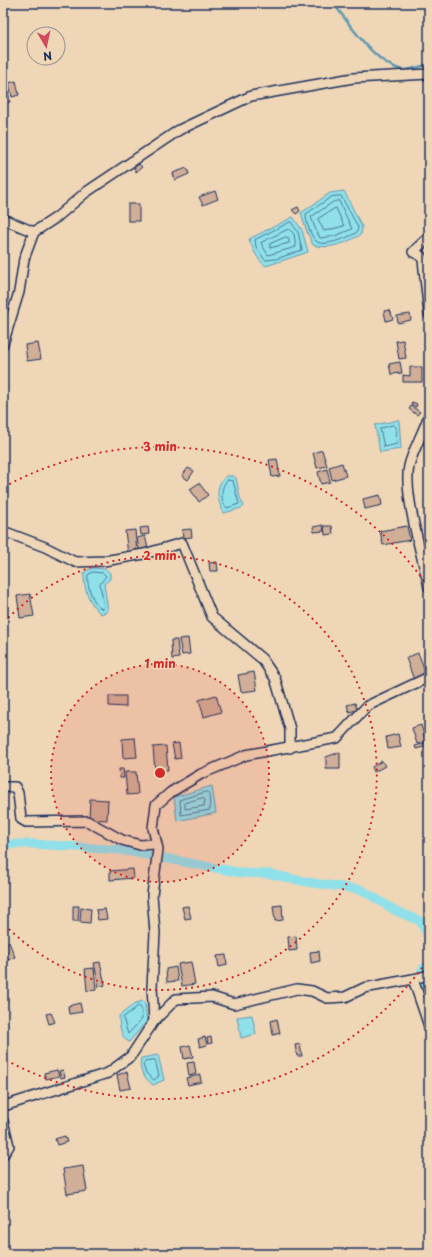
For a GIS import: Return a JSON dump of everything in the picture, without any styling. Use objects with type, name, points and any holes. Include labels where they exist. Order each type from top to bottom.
[{"type":"street","points":[[3,344],[19,292],[24,259],[34,232],[85,194],[179,130],[251,96],[353,78],[429,74]]},
{"type":"street","points":[[3,219],[34,232]]},
{"type":"street","points":[[429,236],[413,252],[421,256],[424,260],[429,314]]},
{"type":"street","points":[[429,415],[409,467],[410,490],[414,516],[429,587]]},
{"type":"street","points":[[3,531],[45,547],[75,562],[104,561],[144,554],[182,544],[212,617],[262,659],[275,678],[290,729],[290,748]]},
{"type":"street","points":[[154,1021],[152,988],[155,933],[152,895],[158,849],[155,844],[153,828],[156,805],[171,792],[201,774],[246,755],[337,738],[367,706],[429,677]]},
{"type":"street","points":[[3,787],[15,787],[18,793],[21,819],[26,822],[87,821],[122,840],[140,845],[155,844]]},
{"type":"street","points":[[3,1108],[4,1106],[38,1094],[108,1073],[131,1056],[154,1021],[176,999],[212,997],[234,1004],[297,989],[312,991],[328,998],[345,997],[364,988],[429,975]]},
{"type":"street","points":[[413,979],[429,1026]]},
{"type":"street","points":[[3,1121],[9,1146],[3,1155]]},
{"type":"water","points":[[344,191],[362,227],[361,234],[338,245],[325,247],[313,245],[301,213],[330,193]]},
{"type":"water","points":[[293,217],[302,230],[308,252],[266,266],[258,257],[249,239]]},
{"type":"water","points":[[399,420],[401,449],[380,452],[375,425]]},
{"type":"water","points":[[227,476],[233,476],[236,478],[240,498],[244,506],[224,513],[218,498],[218,488],[223,479]]},
{"type":"water","points":[[93,568],[105,569],[110,573],[110,579],[104,584],[108,611],[101,614],[90,600],[84,578],[84,572]]},
{"type":"water","points":[[212,786],[216,813],[177,821],[174,797]]},
{"type":"water","points":[[142,1001],[145,1003],[147,1021],[129,1042],[122,1034],[119,1016],[134,1004]]},
{"type":"water","points":[[252,1015],[256,1034],[241,1038],[237,1017]]},
{"type":"water","points":[[158,1055],[164,1080],[153,1085],[142,1073],[140,1063],[141,1058]]},
{"type":"building","points":[[16,81],[19,95],[12,97],[9,83]]},
{"type":"building","points":[[3,87],[7,87],[10,102],[3,103]]},
{"type":"building","points":[[139,164],[142,167],[136,172],[134,168]]},
{"type":"building","points":[[187,168],[189,174],[175,180],[173,173]]},
{"type":"building","points":[[215,191],[218,199],[203,205],[199,197]]},
{"type":"building","points":[[128,204],[139,204],[139,221],[128,221]]},
{"type":"building","points":[[298,207],[300,211],[296,214],[292,210]]},
{"type":"building","points":[[390,310],[393,319],[386,321],[384,311]]},
{"type":"building","points":[[410,314],[411,320],[398,323],[397,316]]},
{"type":"building","points":[[403,340],[406,358],[399,359],[396,341]]},
{"type":"building","points":[[38,343],[41,359],[27,361],[25,345]]},
{"type":"building","points":[[400,362],[402,373],[391,374],[389,364]]},
{"type":"building","points":[[410,367],[422,367],[422,382],[403,382],[403,375],[410,376]]},
{"type":"building","points":[[412,402],[417,404],[416,407],[411,405]]},
{"type":"building","points":[[411,406],[420,412],[417,415],[409,409]]},
{"type":"building","points":[[322,450],[327,466],[317,468],[313,453]]},
{"type":"building","points":[[277,459],[280,476],[272,477],[269,460]]},
{"type":"building","points":[[342,463],[346,476],[332,480],[329,467]]},
{"type":"building","points":[[188,468],[194,471],[188,480],[182,476]]},
{"type":"building","points":[[327,469],[330,482],[321,484],[318,472]]},
{"type":"building","points":[[199,483],[208,495],[199,502],[190,489]]},
{"type":"building","points":[[380,495],[382,505],[365,509],[363,499]]},
{"type":"building","points":[[323,525],[324,531],[314,532],[313,527]]},
{"type":"building","points":[[324,526],[332,526],[333,534],[325,535]]},
{"type":"building","points":[[407,526],[410,540],[383,545],[380,531]]},
{"type":"building","points":[[148,527],[149,534],[141,535],[140,528]]},
{"type":"building","points":[[191,529],[192,537],[183,538],[182,530]]},
{"type":"building","points":[[135,530],[137,553],[128,554],[125,531]]},
{"type":"building","points":[[145,536],[148,548],[139,550],[137,538]]},
{"type":"building","points":[[217,562],[218,571],[210,571],[209,563]]},
{"type":"building","points":[[30,594],[34,616],[20,618],[17,596]]},
{"type":"building","points":[[188,638],[190,654],[182,655],[179,639]]},
{"type":"building","points":[[171,640],[177,640],[179,658],[172,659]]},
{"type":"building","points":[[418,653],[427,675],[414,680],[406,658]]},
{"type":"building","points":[[254,672],[257,690],[241,692],[238,675]]},
{"type":"building","points":[[216,695],[221,712],[204,717],[199,700]]},
{"type":"building","points":[[109,696],[126,696],[126,707],[109,706]]},
{"type":"building","points":[[355,703],[357,710],[349,712],[347,705]]},
{"type":"building","points":[[421,725],[426,741],[417,744],[412,728]]},
{"type":"building","points":[[398,734],[401,747],[388,749],[386,737]]},
{"type":"building","points":[[135,738],[137,757],[123,758],[122,739]]},
{"type":"building","points":[[179,743],[181,758],[175,759],[172,744]]},
{"type":"building","points":[[426,743],[427,746],[416,749],[415,746]]},
{"type":"building","points":[[166,746],[168,770],[155,771],[153,747]]},
{"type":"building","points":[[340,752],[340,769],[326,769],[326,757]]},
{"type":"building","points":[[382,761],[385,766],[374,772],[372,767]]},
{"type":"building","points":[[119,769],[123,769],[124,778],[120,778]]},
{"type":"building","points":[[125,772],[136,772],[138,794],[127,795]]},
{"type":"building","points":[[90,799],[108,800],[107,820],[89,819]]},
{"type":"building","points":[[133,869],[134,878],[110,880],[110,871]]},
{"type":"building","points":[[282,905],[283,920],[275,921],[273,906]]},
{"type":"building","points":[[73,906],[79,906],[78,921],[73,921]]},
{"type":"building","points":[[188,906],[191,918],[185,919],[182,907]]},
{"type":"building","points":[[81,908],[91,909],[90,923],[80,922]]},
{"type":"building","points":[[105,909],[107,919],[98,920],[96,910]]},
{"type":"building","points":[[296,936],[297,950],[289,951],[288,937]]},
{"type":"building","points":[[9,942],[15,957],[8,960],[3,945]]},
{"type":"building","points":[[319,951],[320,961],[311,963],[310,952]]},
{"type":"building","points":[[226,955],[227,965],[219,967],[217,956]]},
{"type":"building","points":[[100,962],[105,985],[99,987],[94,963]]},
{"type":"building","points":[[191,962],[195,984],[182,986],[178,964]]},
{"type":"building","points":[[176,967],[178,981],[167,982],[166,969]]},
{"type":"building","points":[[94,968],[96,990],[87,991],[85,969]]},
{"type":"building","points":[[80,1003],[82,1012],[69,1014],[68,1006]]},
{"type":"building","points":[[51,1013],[55,1022],[49,1024],[46,1014]]},
{"type":"building","points":[[277,1019],[280,1033],[273,1035],[271,1021]]},
{"type":"building","points":[[205,1037],[207,1045],[200,1047],[198,1039]]},
{"type":"building","points":[[211,1037],[212,1043],[208,1044],[207,1038]]},
{"type":"building","points":[[300,1044],[302,1056],[297,1056],[295,1045]]},
{"type":"building","points":[[190,1045],[193,1057],[184,1059],[182,1047]]},
{"type":"building","points":[[194,1062],[196,1074],[189,1076],[187,1063]]},
{"type":"building","points":[[57,1070],[59,1076],[46,1079],[44,1073]]},
{"type":"building","points":[[63,1070],[65,1077],[61,1078],[59,1071]]},
{"type":"building","points":[[127,1072],[131,1088],[120,1090],[117,1075]]},
{"type":"building","points":[[200,1075],[201,1082],[188,1085],[186,1078]]},
{"type":"building","points":[[65,1136],[67,1142],[57,1145],[55,1139]]},
{"type":"building","points":[[83,1166],[87,1191],[67,1194],[63,1169]]},
{"type":"waterway","points":[[333,3],[364,43],[384,62],[405,70],[414,69],[429,64]]},
{"type":"waterway","points":[[3,844],[34,844],[121,850],[242,873],[270,874],[307,882],[362,890],[396,911],[420,921],[429,938]]},
{"type":"waterway","points":[[422,970],[429,964]]},
{"type":"waterway","points":[[422,984],[429,998]]}]
